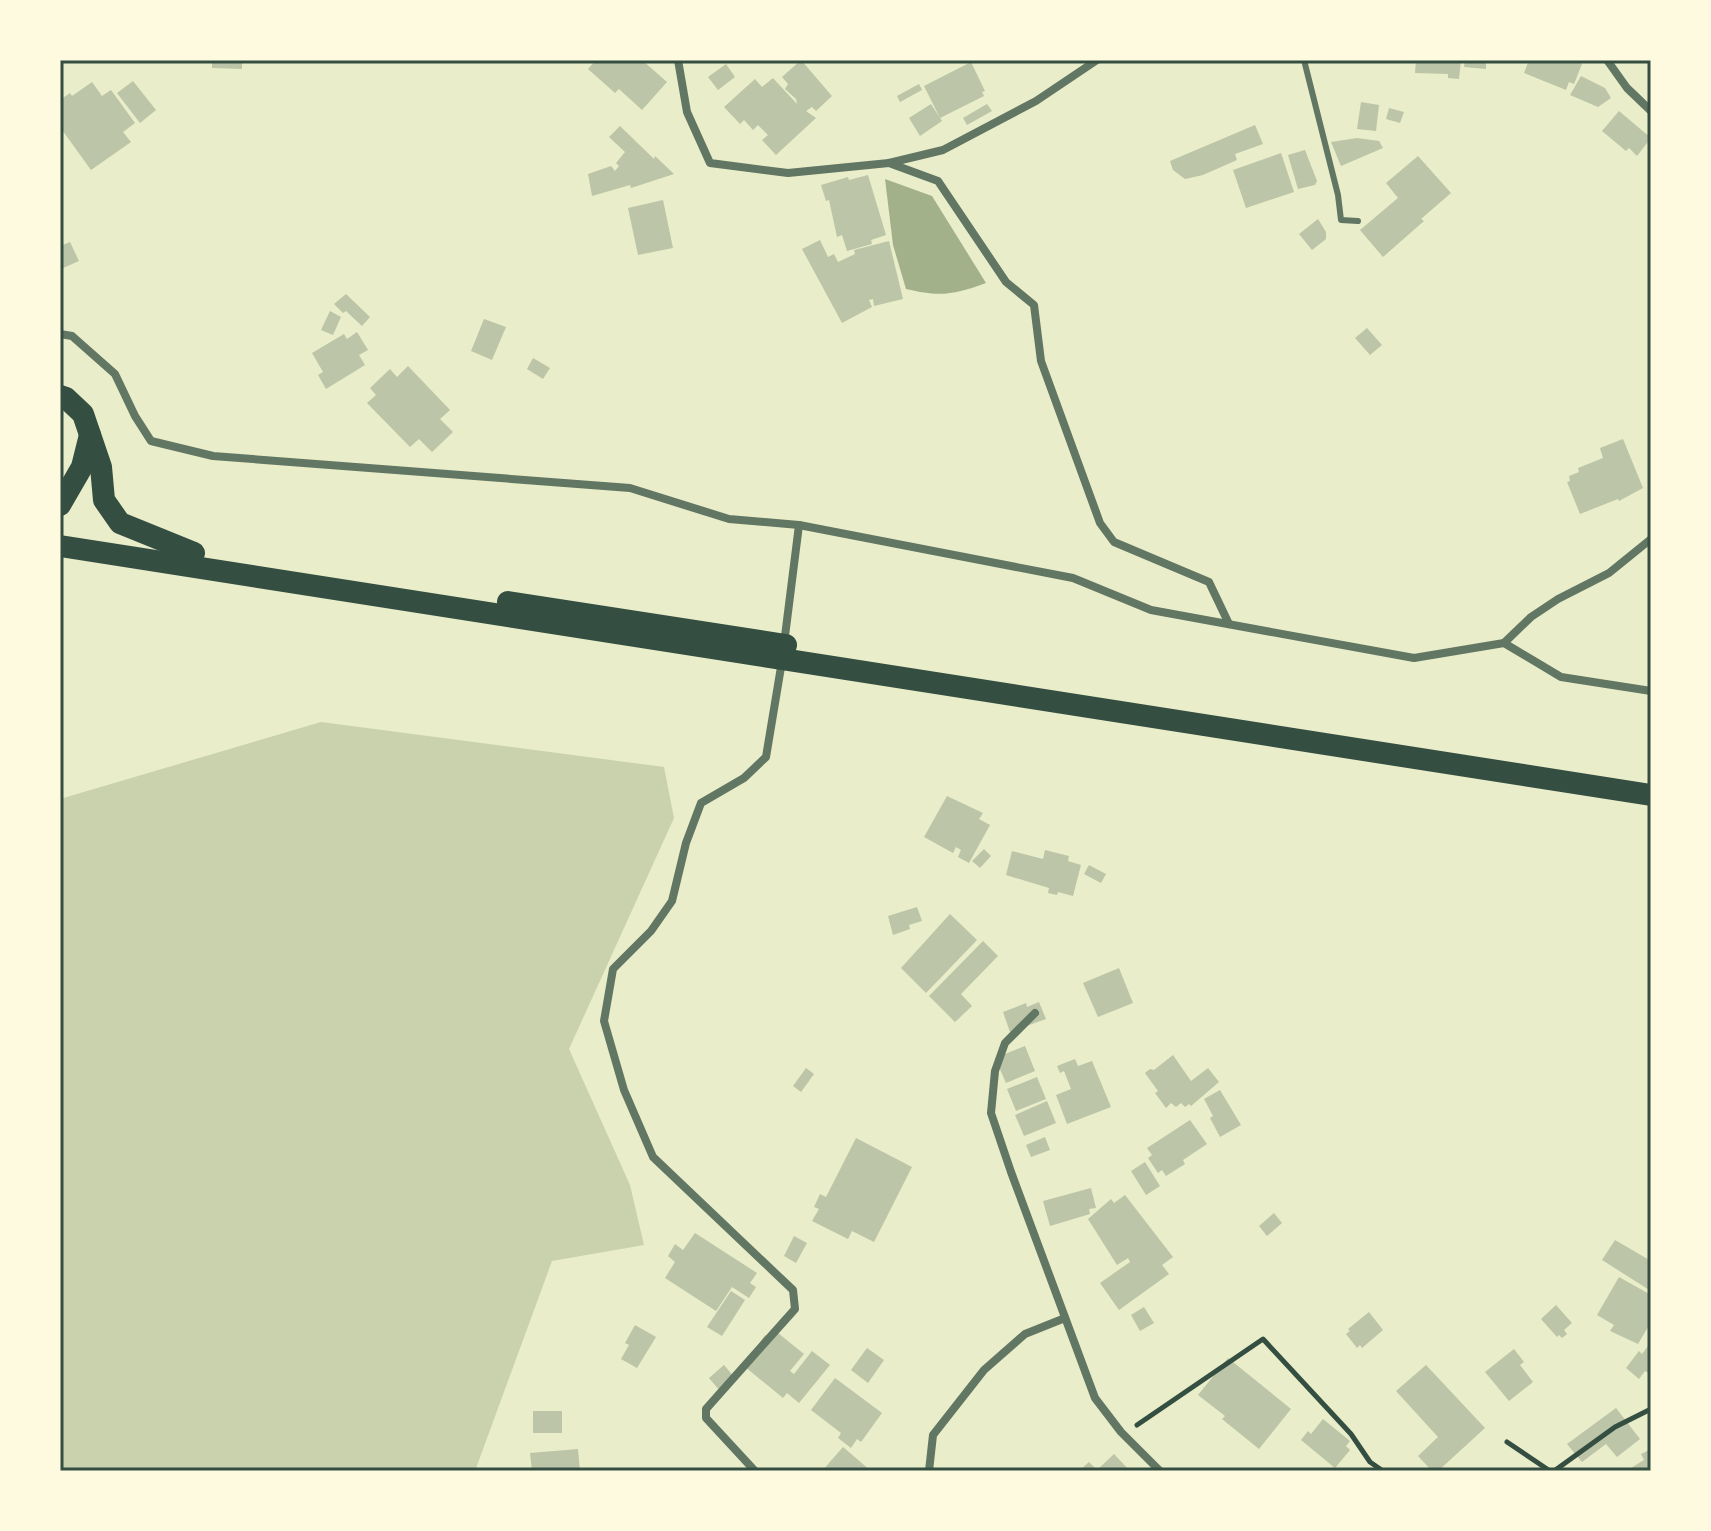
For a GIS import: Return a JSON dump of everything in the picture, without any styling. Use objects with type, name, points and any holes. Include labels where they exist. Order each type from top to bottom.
[{"type":"highway","points":[[60,396],[83,414],[101,467],[104,500],[120,523],[194,553]]},
{"type":"highway","points":[[60,505],[82,467],[91,433]]},
{"type":"highway","points":[[64,545],[194,553],[1651,781]]},
{"type":"highway","points":[[64,545],[1651,795]]},
{"type":"street","points":[[678,60],[687,112],[710,163],[788,173],[889,163],[943,150],[1036,101],[1097,60]]},
{"type":"street","points":[[1607,60],[1627,88],[1651,111]]},
{"type":"street","points":[[889,163],[938,181],[1006,282],[1034,305],[1041,361],[1100,523],[1114,542],[1209,582],[1229,624]]},
{"type":"street","points":[[60,334],[72,336],[115,374],[151,441],[213,456],[630,488],[729,519],[799,525],[1073,578],[1151,610],[1414,658],[1504,643],[1531,617],[1558,599],[1609,573],[1651,539]]},
{"type":"street","points":[[755,1471],[706,1418],[706,1409],[795,1309],[793,1290],[653,1157],[624,1090],[604,1021],[613,969],[651,931],[672,901],[686,843],[701,803],[744,778],[766,757],[799,525]]},
{"type":"street","points":[[1504,643],[1561,677],[1651,691]]},
{"type":"street","points":[[1035,1013],[1005,1043],[995,1071],[991,1113],[1095,1398],[1123,1435],[1160,1471]]},
{"type":"street","points":[[929,1471],[933,1435],[984,1370],[1025,1334],[1065,1318]]},
{"type":"lane","points":[[1304,60],[1338,195],[1341,220],[1358,221]]},
{"type":"path","points":[[1123,1435],[1263,1339],[1351,1434],[1370,1462],[1383,1471]]},
{"type":"path","points":[[1507,1442],[1552,1471],[1615,1427],[1651,1409]]},
{"type":"shaded area","points":[[885,179],[932,196],[986,283],[946,294],[906,289],[893,245]]},
{"type":"shaded area","points":[[321,722],[664,767],[674,818],[569,1049],[630,1185],[644,1245],[552,1261],[475,1471],[60,1471],[60,799]]},
{"type":"building","points":[[212,60],[242,60],[242,69],[212,68]]},
{"type":"building","points":[[596,60],[642,60],[667,82],[642,110],[619,89],[615,93],[588,69]]},
{"type":"building","points":[[801,60],[832,96],[816,111],[812,107],[806,111],[816,118],[776,155],[762,140],[768,135],[758,125],[753,130],[744,120],[740,124],[724,107],[755,79],[762,87],[773,78],[797,104],[785,89],[788,84],[782,77]]},
{"type":"building","points":[[1416,60],[1461,60],[1459,79],[1448,78],[1448,74],[1415,73]]},
{"type":"building","points":[[1465,60],[1486,60],[1486,69],[1464,67]]},
{"type":"building","points":[[1529,60],[1573,60],[1582,64],[1574,84],[1569,82],[1566,90],[1524,73]]},
{"type":"building","points":[[971,62],[985,91],[982,92],[984,96],[940,118],[924,86]]},
{"type":"building","points":[[726,64],[735,77],[718,90],[708,77]]},
{"type":"building","points":[[1581,76],[1605,88],[1611,98],[1598,107],[1570,95]]},
{"type":"building","points":[[133,81],[156,110],[140,123],[117,93]]},
{"type":"building","points":[[92,82],[102,96],[111,90],[135,123],[123,132],[131,142],[91,170],[60,127],[60,100]]},
{"type":"building","points":[[919,84],[922,90],[900,102],[897,96]]},
{"type":"building","points":[[1361,102],[1379,105],[1376,131],[1357,129]]},
{"type":"building","points":[[931,104],[942,121],[920,136],[909,118]]},
{"type":"building","points":[[987,104],[992,111],[967,125],[963,118]]},
{"type":"building","points":[[1389,108],[1404,112],[1400,123],[1386,119]]},
{"type":"building","points":[[1619,111],[1651,138],[1637,156],[1602,131]]},
{"type":"building","points":[[1255,125],[1263,144],[1235,154],[1237,160],[1203,175],[1185,179],[1173,170],[1170,161]]},
{"type":"building","points":[[620,126],[674,174],[592,196],[588,174],[611,166],[615,171],[619,166],[616,163],[625,152],[609,137]]},
{"type":"building","points":[[1357,138],[1379,141],[1383,148],[1341,166],[1331,142]]},
{"type":"building","points":[[1305,150],[1317,181],[1315,185],[1298,189],[1288,155]]},
{"type":"building","points":[[1281,153],[1294,192],[1246,208],[1233,170]]},
{"type":"building","points":[[1418,156],[1451,193],[1383,257],[1360,230],[1398,198],[1386,183]]},
{"type":"building","points":[[868,175],[886,235],[871,240],[872,244],[847,251],[842,235],[837,237],[829,200],[826,201],[821,185]]},
{"type":"building","points":[[663,200],[673,248],[638,255],[628,208]]},
{"type":"building","points":[[1318,219],[1326,232],[1326,239],[1312,250],[1299,234]]},
{"type":"building","points":[[820,240],[828,257],[834,254],[838,262],[855,254],[854,250],[889,241],[903,299],[874,306],[873,299],[869,300],[872,307],[842,323],[802,249]]},
{"type":"building","points":[[70,242],[79,261],[61,269],[60,246]]},
{"type":"building","points":[[346,294],[370,317],[362,326],[334,304]]},
{"type":"building","points":[[330,311],[341,317],[333,335],[321,330]]},
{"type":"building","points":[[484,319],[506,327],[492,360],[471,351]]},
{"type":"building","points":[[1367,328],[1382,345],[1370,355],[1355,338]]},
{"type":"building","points":[[357,332],[368,350],[359,355],[365,365],[326,389],[318,375],[323,372],[312,353],[344,334],[347,339]]},
{"type":"building","points":[[533,358],[550,368],[543,379],[527,369]]},
{"type":"building","points":[[408,366],[450,410],[440,419],[453,432],[432,452],[419,439],[410,447],[367,403],[376,395],[370,388],[390,369],[397,377]]},
{"type":"building","points":[[1623,439],[1643,488],[1619,501],[1580,514],[1567,482],[1570,481],[1569,476],[1579,472],[1578,468],[1603,458],[1600,448]]},
{"type":"building","points":[[947,796],[983,813],[979,819],[990,825],[969,863],[958,857],[961,850],[956,847],[953,853],[924,837]]},
{"type":"building","points":[[984,849],[991,856],[980,868],[972,861]]},
{"type":"building","points":[[1045,850],[1069,856],[1068,861],[1081,865],[1073,896],[1048,893],[1049,888],[1006,875],[1012,851],[1043,859]]},
{"type":"building","points":[[1089,865],[1106,874],[1101,883],[1084,874]]},
{"type":"building","points":[[917,907],[922,921],[893,935],[888,916]]},
{"type":"building","points":[[950,914],[977,940],[926,993],[901,968]]},
{"type":"building","points":[[983,941],[998,956],[961,994],[972,1006],[955,1022],[929,996]]},
{"type":"building","points":[[1119,968],[1133,1003],[1098,1017],[1083,983]]},
{"type":"building","points":[[1039,1002],[1046,1019],[1010,1032],[1003,1012],[1026,1003],[1027,1007]]},
{"type":"building","points":[[1025,1046],[1035,1071],[1006,1083],[995,1058]]},
{"type":"building","points":[[1173,1055],[1191,1081],[1208,1068],[1219,1082],[1191,1106],[1185,1107],[1181,1103],[1176,1107],[1171,1103],[1166,1108],[1145,1073]]},
{"type":"building","points":[[1075,1059],[1078,1066],[1092,1061],[1111,1107],[1067,1124],[1056,1095],[1071,1089],[1064,1071],[1060,1073],[1057,1066]]},
{"type":"building","points":[[806,1068],[814,1074],[801,1092],[793,1086]]},
{"type":"building","points":[[1037,1077],[1046,1099],[1016,1111],[1007,1089]]},
{"type":"building","points":[[1220,1090],[1241,1125],[1220,1137],[1204,1099]]},
{"type":"building","points":[[1047,1101],[1056,1123],[1024,1136],[1015,1115]]},
{"type":"building","points":[[1190,1120],[1207,1144],[1166,1176],[1162,1170],[1158,1173],[1148,1158],[1152,1155],[1147,1148]]},
{"type":"building","points":[[1045,1137],[1050,1150],[1031,1157],[1026,1145]]},
{"type":"building","points":[[856,1138],[912,1167],[874,1242],[852,1231],[848,1239],[812,1221],[819,1209],[814,1207],[820,1194],[826,1197]]},
{"type":"building","points":[[1145,1162],[1160,1186],[1146,1195],[1131,1171]]},
{"type":"building","points":[[1091,1188],[1096,1208],[1089,1209],[1090,1214],[1050,1226],[1043,1201]]},
{"type":"building","points":[[1125,1195],[1173,1257],[1162,1265],[1169,1274],[1119,1310],[1100,1283],[1130,1262],[1128,1258],[1117,1265],[1088,1219],[1111,1199],[1114,1203]]},
{"type":"building","points":[[1274,1213],[1282,1223],[1267,1236],[1259,1226]]},
{"type":"building","points":[[695,1233],[757,1273],[750,1283],[756,1287],[749,1298],[732,1287],[716,1311],[665,1278],[675,1262],[668,1256],[675,1244],[683,1250]]},
{"type":"building","points":[[794,1236],[807,1243],[796,1263],[784,1256]]},
{"type":"building","points":[[1615,1240],[1651,1261],[1651,1291],[1602,1260]]},
{"type":"building","points":[[1619,1277],[1651,1295],[1651,1322],[1638,1344],[1610,1331],[1614,1325],[1597,1315]]},
{"type":"building","points":[[731,1291],[745,1300],[722,1336],[707,1327]]},
{"type":"building","points":[[1556,1305],[1572,1323],[1564,1330],[1567,1334],[1562,1338],[1557,1337],[1541,1319]]},
{"type":"building","points":[[1144,1307],[1154,1323],[1140,1331],[1131,1315]]},
{"type":"building","points":[[1369,1312],[1383,1330],[1362,1348],[1360,1345],[1357,1348],[1346,1334]]},
{"type":"building","points":[[635,1325],[656,1337],[637,1368],[621,1359]]},
{"type":"building","points":[[778,1333],[804,1354],[790,1371],[794,1374],[812,1351],[830,1365],[799,1403],[787,1393],[783,1398],[744,1366],[765,1335],[772,1340]]},
{"type":"building","points":[[1651,1342],[1651,1372],[1645,1371],[1639,1379],[1626,1368],[1639,1351],[1642,1354]]},
{"type":"building","points":[[867,1348],[884,1360],[868,1383],[851,1370]]},
{"type":"building","points":[[1514,1349],[1524,1362],[1520,1365],[1533,1382],[1509,1401],[1485,1372]]},
{"type":"building","points":[[1228,1358],[1291,1409],[1259,1449],[1198,1395]]},
{"type":"building","points":[[724,1365],[735,1378],[720,1391],[709,1378]]},
{"type":"building","points":[[1426,1365],[1485,1428],[1438,1471],[1432,1471],[1418,1456],[1438,1437],[1396,1391]]},
{"type":"building","points":[[835,1378],[882,1413],[861,1442],[857,1439],[851,1448],[838,1438],[841,1433],[811,1410]]},
{"type":"building","points":[[1616,1408],[1640,1439],[1617,1457],[1606,1444],[1582,1462],[1567,1444]]},
{"type":"building","points":[[533,1411],[562,1411],[562,1433],[533,1433]]},
{"type":"building","points":[[1323,1419],[1350,1441],[1346,1446],[1350,1450],[1335,1468],[1301,1440],[1308,1431],[1311,1434]]},
{"type":"building","points":[[843,1447],[871,1471],[822,1471]]},
{"type":"building","points":[[578,1449],[580,1471],[532,1471],[530,1453]]},
{"type":"building","points":[[1651,1449],[1651,1471],[1626,1471],[1644,1460],[1641,1454]]},
{"type":"building","points":[[1114,1454],[1130,1471],[1079,1471],[1089,1462],[1097,1470]]}]
